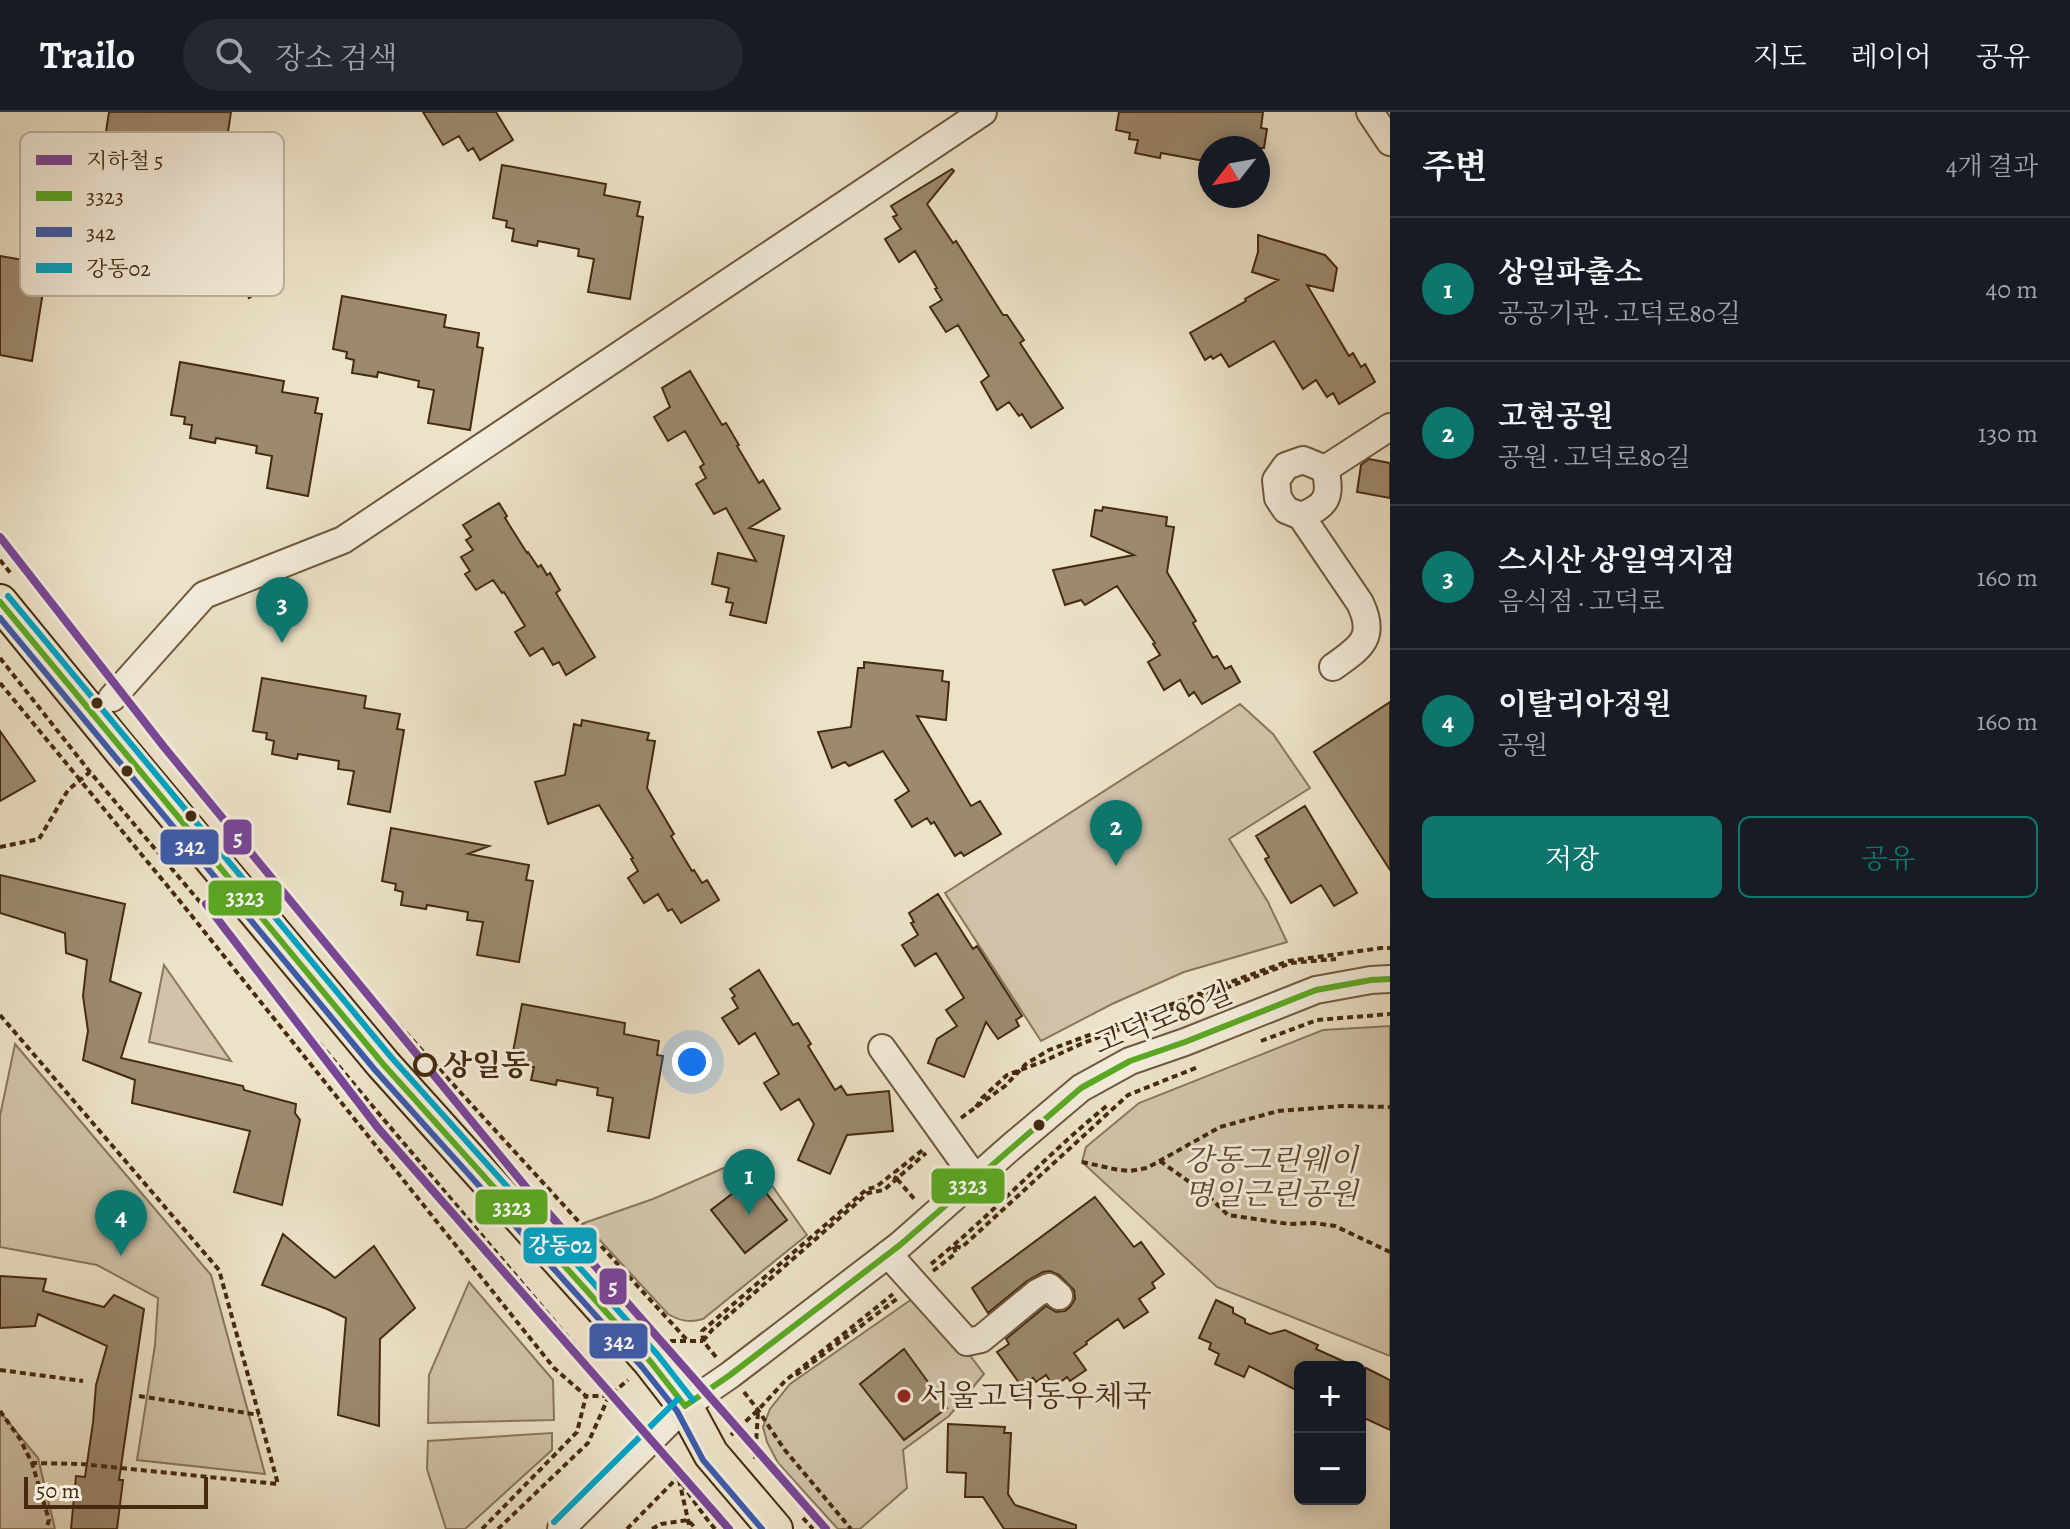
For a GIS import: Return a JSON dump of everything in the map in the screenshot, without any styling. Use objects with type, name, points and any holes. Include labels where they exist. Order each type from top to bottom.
[{"type":"main road","points":[[0,602],[383,1064],[650,1361],[685,1406],[711,1454],[775,1529]]},
{"type":"street","points":[[112,698],[204,595],[343,540],[983,112]]},
{"type":"street","points":[[1370,112],[1390,142]]},
{"type":"street","points":[[1325,469],[1390,427]]},
{"type":"street","points":[[1325,469],[1303,460],[1286,466],[1276,480],[1278,498],[1286,510],[1301,516],[1368,619],[1368,632],[1358,649],[1333,667]]},
{"type":"street","points":[[1301,516],[1318,509],[1326,498],[1329,485],[1325,469]]},
{"type":"street","name":"고덕로80길","points":[[561,1529],[685,1406],[888,1254],[1081,1088],[1130,1061],[1316,990],[1390,979]]},
{"type":"street","points":[[882,1048],[975,1178]]},
{"type":"street","points":[[888,1254],[967,1342],[981,1339],[1037,1293],[1049,1287],[1059,1296]]},
{"type":"path","points":[[0,658],[90,772],[610,1387],[588,1443],[498,1529]]},
{"type":"path","points":[[0,683],[179,900],[554,1368],[586,1396],[609,1396]]},
{"type":"path","points":[[0,847],[39,839],[68,790],[90,772]]},
{"type":"path","points":[[310,927],[687,1340]]},
{"type":"path","points":[[1251,1045],[1317,1020],[1390,1014]]},
{"type":"path","points":[[0,1015],[219,1270],[278,1484],[81,1464],[32,1463]]},
{"type":"path","points":[[755,1463],[758,1410],[785,1381],[913,1282],[1077,1129],[1127,1089],[1196,1061]]},
{"type":"path","points":[[953,1245],[961,1248],[1128,1095],[1202,1065]]},
{"type":"path","points":[[1082,1162],[1129,1171],[1147,1168],[1220,1127],[1278,1111],[1342,1106],[1390,1107]]},
{"type":"path","points":[[1160,1161],[1206,1194],[1228,1215],[1289,1224],[1335,1226],[1390,1252]]},
{"type":"path","points":[[670,1341],[703,1341]]},
{"type":"path","points":[[0,1370],[83,1381]]},
{"type":"path","points":[[139,1396],[259,1415]]},
{"type":"path","points":[[482,1529],[577,1432],[586,1396]]},
{"type":"path","points":[[758,1410],[784,1449],[851,1529]]},
{"type":"path","points":[[0,1411],[32,1463],[49,1520],[46,1529]]},
{"type":"path","points":[[679,1476],[688,1520],[693,1529]]},
{"type":"path","points":[[627,1529],[679,1476]]},
{"type":"path","points":[[679,1476],[700,1512],[715,1529]]},
{"type":"path","points":[[652,1529],[661,1524],[688,1520]]},
{"type":"green space","points":[[1240,704],[1273,734],[1310,788],[1229,839],[1268,902],[1287,942],[1184,972],[1112,1004],[1041,1041],[945,893]]},
{"type":"green space","points":[[164,965],[231,1061],[149,1042]]},
{"type":"green space","name":"강동그린웨이 명일근린공원","points":[[1390,1026],[1390,1356],[1217,1287],[1082,1162],[1086,1147],[1139,1103],[1323,1030]]},
{"type":"green space","points":[[15,1044],[211,1275],[265,1474],[137,1460],[155,1345],[158,1298],[97,1265],[0,1247],[0,1116]]},
{"type":"green space","points":[[751,1156],[807,1235],[703,1319],[685,1321],[668,1314],[584,1223],[653,1199]]},
{"type":"green space","points":[[469,1282],[553,1380],[554,1420],[428,1423],[429,1375]]},
{"type":"green space","points":[[922,1292],[984,1374],[949,1416],[903,1450],[907,1488],[860,1529],[838,1529],[778,1463],[763,1427],[770,1409],[790,1384]]},
{"type":"green space","points":[[0,1412],[38,1458],[55,1529],[0,1529]]},
{"type":"green space","points":[[552,1433],[552,1450],[465,1529],[446,1529],[427,1469],[428,1441]]},
{"type":"building","points":[[109,112],[231,112],[228,132],[106,132]]},
{"type":"building","points":[[423,112],[496,112],[513,140],[480,160],[473,148],[468,151],[459,136],[443,145]]},
{"type":"building","points":[[1119,112],[1263,112],[1261,128],[1267,129],[1266,136],[1198,136],[1198,160],[1161,153],[1160,158],[1135,153],[1138,140],[1129,139],[1130,133],[1116,130]]},
{"type":"building","points":[[502,165],[606,184],[604,195],[640,202],[637,216],[643,217],[630,299],[588,292],[594,259],[578,256],[579,249],[538,241],[537,246],[512,241],[514,229],[506,227],[507,221],[493,218]]},
{"type":"building","points":[[952,169],[954,171],[927,204],[953,243],[956,241],[1003,315],[1007,315],[1024,340],[1020,343],[1063,408],[1031,428],[1009,402],[997,410],[981,382],[989,376],[958,325],[946,332],[930,307],[942,300],[915,251],[899,262],[885,239],[901,229],[893,217],[897,215],[891,206]]},
{"type":"building","points":[[1258,235],[1325,255],[1337,268],[1333,291],[1307,285],[1349,356],[1353,353],[1361,367],[1365,364],[1375,382],[1339,404],[1333,393],[1327,397],[1316,380],[1303,389],[1274,341],[1229,367],[1221,354],[1205,360],[1190,333],[1278,280],[1252,272],[1258,252]]},
{"type":"building","points":[[0,256],[20,259],[20,296],[42,296],[32,361],[0,355]]},
{"type":"building","points":[[342,296],[446,315],[444,327],[479,333],[477,347],[483,348],[470,430],[428,423],[434,390],[418,387],[419,381],[378,372],[377,377],[352,373],[354,360],[346,358],[347,352],[333,349]]},
{"type":"building","points":[[180,362],[284,381],[282,392],[318,398],[315,413],[322,414],[308,496],[267,488],[272,456],[256,453],[257,446],[216,438],[215,443],[190,438],[192,425],[184,424],[185,417],[171,415]]},
{"type":"building","points":[[690,371],[722,425],[726,423],[759,483],[763,480],[780,509],[749,528],[784,536],[766,623],[730,615],[733,603],[726,602],[729,588],[712,584],[718,553],[756,561],[726,508],[714,514],[696,484],[706,478],[700,467],[704,464],[685,431],[668,441],[654,417],[670,407],[662,388]]},
{"type":"building","points":[[1369,459],[1390,463],[1390,498],[1357,492],[1361,465]]},
{"type":"building","points":[[499,503],[527,553],[547,575],[550,573],[560,590],[556,593],[595,657],[566,675],[559,662],[553,665],[543,648],[530,656],[515,632],[525,626],[493,580],[476,590],[465,574],[470,571],[461,557],[473,550],[466,540],[471,537],[463,525]]},
{"type":"building","points":[[1103,507],[1167,517],[1166,526],[1174,527],[1167,572],[1196,621],[1193,623],[1213,658],[1217,656],[1225,669],[1231,666],[1240,682],[1202,704],[1194,692],[1189,696],[1180,680],[1164,690],[1148,662],[1160,655],[1155,643],[1117,586],[1085,605],[1081,600],[1065,605],[1053,570],[1134,555],[1091,536],[1095,510],[1102,511]]},
{"type":"building","points":[[864,662],[943,671],[942,681],[949,682],[946,720],[917,716],[971,806],[980,801],[1001,834],[964,856],[961,852],[955,856],[934,822],[931,824],[927,818],[912,827],[895,800],[909,791],[883,751],[849,766],[845,762],[832,768],[818,732],[851,727],[858,668],[864,668]]},
{"type":"building","points":[[262,678],[366,696],[364,708],[400,714],[397,729],[404,730],[390,812],[348,804],[354,771],[338,769],[339,761],[298,754],[297,759],[272,754],[274,741],[266,739],[267,733],[253,731]]},
{"type":"building","points":[[1390,702],[1390,870],[1314,752]]},
{"type":"building","points":[[582,720],[649,733],[647,740],[655,741],[647,788],[692,871],[702,883],[707,880],[719,900],[681,923],[672,909],[668,911],[658,894],[644,903],[628,878],[638,871],[633,858],[599,805],[548,824],[535,782],[565,775],[574,724],[581,726]]},
{"type":"building","points":[[0,731],[35,781],[0,801]]},
{"type":"building","points":[[1305,806],[1357,893],[1334,906],[1321,885],[1291,903],[1265,859],[1269,857],[1256,836]]},
{"type":"building","points":[[391,828],[489,846],[468,854],[529,865],[526,880],[533,881],[519,962],[477,955],[483,922],[467,920],[468,912],[427,905],[426,909],[401,905],[403,892],[395,890],[396,884],[382,881]]},
{"type":"building","points":[[0,875],[125,904],[110,981],[141,993],[121,1058],[243,1086],[244,1090],[296,1104],[295,1113],[300,1120],[282,1205],[234,1192],[250,1131],[132,1103],[135,1080],[83,1060],[88,1031],[83,996],[87,960],[66,953],[65,933],[0,913]]},
{"type":"building","points":[[938,894],[973,949],[977,946],[1022,1016],[1016,1020],[1019,1026],[998,1039],[986,1022],[964,1077],[928,1063],[937,1039],[957,1026],[946,1010],[964,998],[936,953],[915,966],[902,945],[918,935],[909,913]]},
{"type":"building","points":[[759,970],[793,1025],[798,1023],[835,1090],[841,1086],[847,1095],[889,1091],[893,1131],[847,1135],[830,1174],[798,1160],[814,1124],[799,1099],[781,1110],[764,1083],[779,1074],[755,1033],[739,1044],[722,1018],[738,1008],[730,989]]},
{"type":"building","points":[[522,1004],[625,1023],[624,1034],[659,1041],[657,1055],[663,1056],[649,1138],[608,1131],[613,1098],[597,1095],[598,1088],[557,1080],[556,1085],[531,1080],[534,1067],[526,1066],[527,1060],[512,1057]]},
{"type":"building","points":[[754,1177],[787,1220],[745,1253],[711,1210]]},
{"type":"building","points":[[1095,1197],[1134,1247],[1141,1242],[1164,1274],[1152,1283],[1155,1288],[1139,1299],[1148,1312],[1124,1328],[1118,1319],[1074,1353],[1086,1370],[1070,1381],[1067,1377],[1054,1387],[1046,1375],[1036,1382],[1033,1378],[1022,1387],[997,1352],[1009,1344],[1006,1339],[1046,1306],[1056,1312],[1070,1307],[1075,1299],[1074,1290],[1059,1275],[1043,1272],[988,1313],[972,1288]]},
{"type":"building","points":[[283,1234],[335,1278],[374,1246],[415,1308],[380,1339],[379,1426],[338,1415],[346,1318],[262,1285]]},
{"type":"building","points":[[0,1276],[46,1279],[43,1291],[104,1307],[114,1295],[144,1309],[119,1480],[123,1480],[117,1529],[71,1529],[76,1476],[85,1477],[96,1385],[107,1346],[38,1314],[35,1326],[0,1328]]},
{"type":"building","points":[[1216,1300],[1233,1308],[1233,1313],[1245,1319],[1245,1323],[1270,1334],[1285,1330],[1318,1345],[1316,1349],[1343,1361],[1294,1361],[1294,1389],[1249,1366],[1244,1377],[1215,1364],[1219,1354],[1209,1349],[1211,1343],[1199,1338]]},
{"type":"building","name":"서울고덕동우체국","points":[[904,1349],[947,1408],[904,1440],[860,1384]]},
{"type":"building","points":[[1366,1368],[1390,1380],[1390,1430],[1366,1419]]},
{"type":"building","points":[[948,1424],[1005,1427],[1004,1433],[1011,1433],[1008,1494],[1015,1505],[1076,1525],[1076,1529],[1004,1529],[983,1497],[965,1497],[966,1473],[947,1472]]},
{"type":"metro line","name":"5","points":[[0,537],[164,747],[530,1192],[826,1529]]},
{"type":"metro line","name":"5","points":[[206,904],[378,1128],[729,1529]]},
{"type":"transit line","name":"강동02","points":[[8,596],[391,1057],[657,1354],[693,1400]]},
{"type":"transit line","name":"3323","points":[[0,602],[383,1064],[650,1361],[685,1406]]},
{"type":"transit line","name":"342","points":[[0,618],[375,1070],[642,1367],[677,1411],[703,1460],[762,1529]]},
{"type":"transit line","name":"3323","points":[[685,1406],[900,1245],[1081,1088],[1130,1061],[1316,990],[1390,979]]},
{"type":"transit line","name":"강동02","points":[[554,1522],[678,1399]]},
{"type":"place","name":"스시산 상일역지점","points":[[282,643]]},
{"type":"place","name":"고현공원","points":[[1116,866]]},
{"type":"place","name":"상일동","points":[[425,1065]]},
{"type":"place","name":"상일파출소","points":[[749,1215]]},
{"type":"place","name":"이탈리아정원","points":[[121,1256]]},
{"type":"place","name":"서울고덕동우체국","points":[[904,1396]]}]
